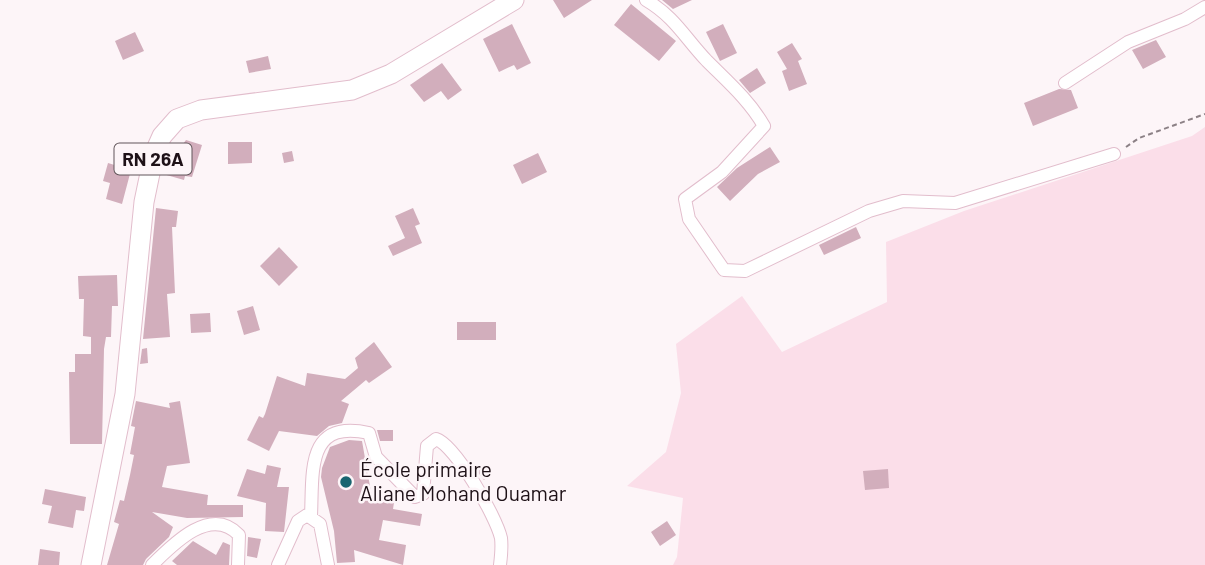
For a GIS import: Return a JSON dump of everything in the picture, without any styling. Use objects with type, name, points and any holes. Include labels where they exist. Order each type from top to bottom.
[{"type":"main road","name":"RN 26A","points":[[91,565],[125,394],[144,202],[154,153],[162,136],[177,119],[201,110],[352,90],[391,74],[514,0]]},
{"type":"street","points":[[646,0],[675,20],[706,60],[744,97],[764,126],[722,172],[685,199],[689,219],[724,270],[745,271],[869,211],[903,201],[955,203],[1114,155]]},
{"type":"street","points":[[1065,83],[1128,42],[1205,8]]},
{"type":"street","points":[[311,516],[313,463],[320,444],[330,433],[349,430],[369,433],[376,457],[415,497],[423,494],[427,446],[436,439],[445,442],[458,458],[495,523],[501,539],[500,565]]},
{"type":"street","points":[[278,565],[298,521],[307,515],[320,524],[326,543],[328,565]]},
{"type":"street","points":[[152,565],[189,533],[204,525],[218,523],[232,527],[239,535],[238,565]]},
{"type":"path","points":[[1114,155],[1139,138],[1205,114]]},
{"type":"shaded area","points":[[1205,127],[1205,565],[673,565],[677,557],[683,498],[627,486],[666,452],[681,393],[676,344],[742,296],[782,352],[887,302],[886,242],[964,211],[1192,136]]},
{"type":"building","points":[[553,0],[592,0],[564,18]]},
{"type":"building","points":[[662,0],[692,0],[673,9]]},
{"type":"building","points":[[631,4],[676,41],[659,61],[614,25]]},
{"type":"building","points":[[512,24],[531,63],[517,70],[514,65],[499,72],[483,39]]},
{"type":"building","points":[[723,24],[737,53],[720,61],[706,32]]},
{"type":"building","points":[[135,32],[144,51],[123,60],[115,41]]},
{"type":"building","points":[[1156,40],[1166,57],[1143,69],[1132,50]]},
{"type":"building","points":[[792,43],[802,59],[798,61],[807,84],[789,91],[782,71],[787,69],[777,52]]},
{"type":"building","points":[[268,56],[271,69],[249,73],[246,61]]},
{"type":"building","points":[[442,63],[462,90],[448,100],[441,91],[424,102],[410,85]]},
{"type":"building","points":[[757,68],[766,83],[750,93],[739,80]]},
{"type":"building","points":[[1059,89],[1071,90],[1078,108],[1033,126],[1024,103]]},
{"type":"building","points":[[186,140],[202,145],[192,177],[185,176],[184,180],[163,174],[169,151],[172,152],[174,146],[180,148]]},
{"type":"building","points":[[228,142],[252,142],[252,163],[228,164]]},
{"type":"building","points":[[770,147],[780,162],[758,174],[730,201],[717,187],[737,168]]},
{"type":"building","points":[[292,151],[294,161],[284,163],[282,153]]},
{"type":"building","points":[[538,153],[547,172],[522,184],[513,165]]},
{"type":"building","points":[[108,163],[131,170],[122,204],[106,199],[110,183],[103,181]]},
{"type":"building","points":[[156,208],[178,211],[176,227],[172,227],[175,293],[167,294],[170,337],[143,339]]},
{"type":"building","points":[[413,208],[420,224],[415,226],[422,243],[393,256],[388,246],[405,238],[395,216]]},
{"type":"building","points":[[856,227],[861,238],[824,255],[819,245]]},
{"type":"building","points":[[279,247],[298,267],[279,286],[260,266]]},
{"type":"building","points":[[117,275],[118,306],[112,306],[111,337],[106,337],[104,349],[102,444],[70,444],[69,372],[75,372],[75,354],[91,354],[91,337],[83,336],[84,299],[79,299],[78,276]]},
{"type":"building","points":[[253,306],[260,330],[244,335],[237,311]]},
{"type":"building","points":[[210,313],[211,332],[191,333],[190,314]]},
{"type":"building","points":[[457,322],[496,322],[496,340],[457,340]]},
{"type":"building","points":[[374,342],[392,367],[369,383],[366,380],[341,401],[349,404],[342,423],[329,426],[317,436],[279,431],[269,451],[247,440],[259,416],[263,418],[265,414],[277,376],[305,386],[307,373],[345,379],[358,368],[355,358]]},
{"type":"building","points":[[147,348],[148,363],[140,364],[142,349]]},
{"type":"building","points":[[136,401],[170,408],[169,403],[180,401],[190,463],[167,466],[162,487],[208,495],[207,505],[243,505],[243,517],[187,518],[152,512],[173,527],[169,537],[143,565],[107,565],[119,524],[114,522],[120,500],[124,501],[134,455],[130,454],[135,427],[131,426]]},
{"type":"building","points":[[377,430],[393,430],[393,441],[380,441]]},
{"type":"building","points":[[349,440],[362,441],[371,492],[395,496],[393,509],[422,514],[420,526],[383,520],[379,540],[406,545],[403,565],[354,550],[355,562],[337,563],[334,531],[321,477],[330,447]]},
{"type":"building","points":[[485,464],[492,473],[484,480],[477,471]]},
{"type":"building","points":[[267,465],[281,468],[277,487],[289,487],[284,532],[265,531],[266,503],[237,496],[247,469],[265,474]]},
{"type":"building","points":[[888,469],[889,488],[865,490],[863,471]]},
{"type":"building","points":[[45,489],[86,497],[84,511],[76,510],[73,528],[48,523],[52,506],[42,504]]},
{"type":"building","points":[[667,521],[676,535],[660,546],[651,532]]},
{"type":"building","points":[[248,537],[261,539],[257,558],[247,556]]},
{"type":"building","points":[[193,541],[216,555],[223,542],[230,545],[229,565],[177,565],[172,561]]},
{"type":"building","points":[[40,549],[60,552],[59,565],[38,565]]},
{"type":"place","name":"École primaire Aliane Mohand Ouamar","points":[[346,482]]}]
